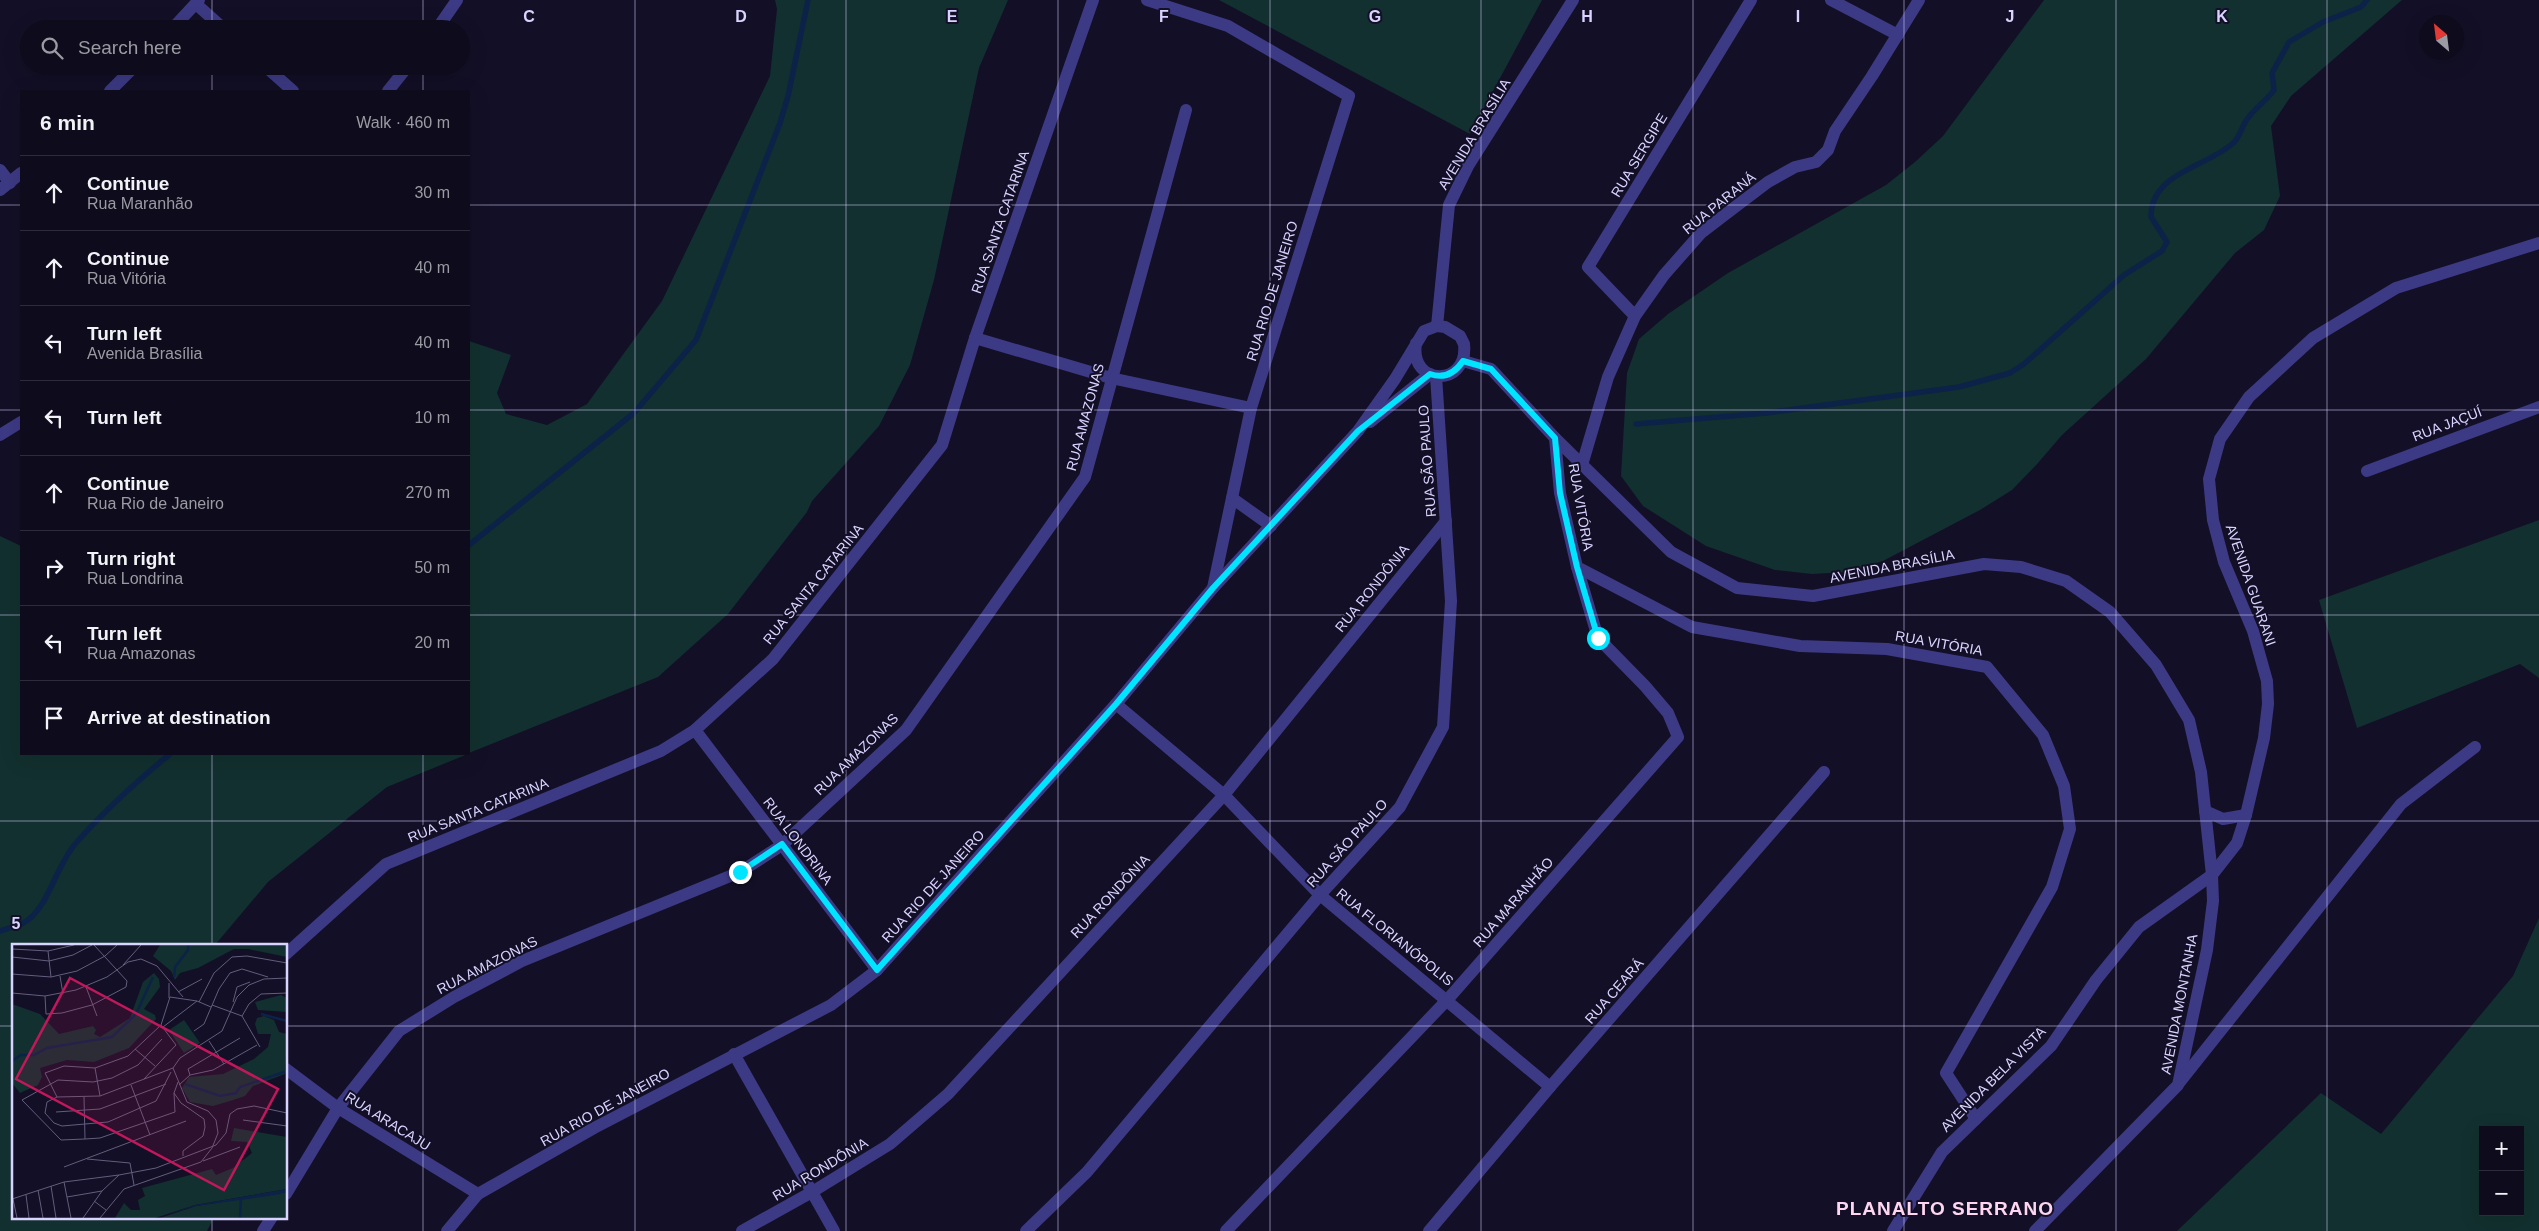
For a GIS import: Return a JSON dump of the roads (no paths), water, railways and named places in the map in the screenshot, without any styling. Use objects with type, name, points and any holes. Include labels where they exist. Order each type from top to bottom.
[{"type":"street","points":[[443,20],[457,0]]},
{"type":"street","name":"RUA SANTA CATARINA","points":[[288,952],[386,864],[661,751],[695,730],[773,659],[942,445],[976,338],[1093,0]]},
{"type":"street","name":"RUA RIO DE JANEIRO","points":[[1147,0],[1228,26],[1349,96],[1251,408],[1213,588]]},
{"type":"street","name":"AVENIDA BRASÍLIA","points":[[1437,326],[1449,205],[1468,166],[1573,0]]},
{"type":"street","name":"RUA SERGIPE","points":[[1635,316],[1588,267],[1751,0]]},
{"type":"street","points":[[1831,0],[1898,35]]},
{"type":"street","name":"RUA PARANÁ","points":[[1582,465],[1608,377],[1635,316],[1664,274],[1701,233],[1768,182],[1795,167],[1816,162],[1828,150],[1835,131],[1919,0]]},
{"type":"street","points":[[181,20],[198,2],[215,20]]},
{"type":"street","points":[[111,90],[126,75]]},
{"type":"street","points":[[275,75],[292,90]]},
{"type":"street","points":[[389,90],[401,75]]},
{"type":"street","name":"RUA AMAZONAS","points":[[288,1191],[338,1108],[399,1030],[454,997],[522,961],[740,872],[782,844],[906,730],[1086,477],[1111,378],[1186,110]]},
{"type":"street","points":[[0,170],[5,187],[20,174]]},
{"type":"street","name":"AVENIDA GUARANI","points":[[2212,875],[2237,843],[2246,815],[2264,738],[2268,704],[2267,681],[2253,631],[2224,562],[2213,520],[2209,479],[2220,439],[2249,396],[2313,338],[2396,288],[2539,243]]},
{"type":"street","points":[[1437,326],[1445,327],[1460,336],[1465,352],[1463,361],[1452,373],[1433,375],[1422,369],[1417,361],[1416,343],[1424,332],[1437,326]]},
{"type":"street","points":[[976,338],[1111,378],[1251,408]]},
{"type":"street","name":"RUA RIO DE JANEIRO","points":[[478,1194],[734,1054],[831,1005],[877,970],[1116,704],[1213,588],[1358,431],[1395,379],[1416,343]]},
{"type":"street","name":"AVENIDA BRASÍLIA","points":[[1463,361],[1491,369],[1555,438],[1671,552],[1737,588],[1813,596],[1984,564],[2021,567],[2066,581],[2110,612],[2156,665],[2189,720],[2201,772],[2212,875]]},
{"type":"street","name":"RUA RIO DE JANEIRO","points":[[1358,431],[1433,375]]},
{"type":"street","name":"RUA SÃO PAULO","points":[[1026,1231],[1087,1172],[1320,895],[1400,807],[1443,727],[1451,601],[1433,375]]},
{"type":"street","name":"RUA JAÇUÍ","points":[[2367,471],[2539,406]]},
{"type":"street","points":[[0,435],[20,423]]},
{"type":"street","name":"RUA VITÓRIA","points":[[1555,438],[1560,493],[1577,567],[1692,627],[1800,646],[1887,649],[1987,667],[2043,735],[2064,786],[2070,829],[2052,887],[1946,1073],[1976,1118]]},
{"type":"street","points":[[1232,498],[1271,526]]},
{"type":"street","name":"RUA RONDÔNIA","points":[[742,1231],[812,1192],[890,1144],[948,1094],[1224,795],[1446,520]]},
{"type":"street","name":"RUA MARANHÃO","points":[[1226,1231],[1448,999],[1678,737],[1668,713],[1645,686],[1598,638],[1577,567]]},
{"type":"street","name":"RUA FLORIANÓPOLIS","points":[[1116,704],[1224,795],[1320,895],[1448,999],[1550,1087]]},
{"type":"street","name":"RUA LONDRINA","points":[[695,730],[877,970]]},
{"type":"street","points":[[2178,1085],[2401,804],[2475,747]]},
{"type":"street","name":"RUA CEARÁ","points":[[1430,1231],[1550,1087],[1824,772]]},
{"type":"street","points":[[2204,811],[2223,819],[2246,815]]},
{"type":"street","name":"AVENIDA BELA VISTA","points":[[1893,1231],[1942,1152],[2051,1046],[2096,980],[2139,927],[2212,875]]},
{"type":"street","name":"AVENIDA MONTANHA","points":[[2035,1231],[2178,1085],[2207,950],[2213,901],[2212,875]]},
{"type":"street","points":[[734,1054],[834,1231]]},
{"type":"street","name":"RUA ARACAJU","points":[[288,1070],[338,1108],[478,1194]]},
{"type":"street","points":[[447,1231],[478,1194]]},
{"type":"street","points":[[264,1231],[271,1218]]},
{"type":"waterway","points":[[470,544],[634,413],[696,340],[780,123],[788,96],[808,0]]},
{"type":"waterway","points":[[1636,424],[1766,413],[1959,387],[2010,373],[2024,364],[2124,275],[2162,251],[2167,242],[2151,217],[2153,202],[2160,190],[2181,173],[2220,152],[2235,141],[2248,118],[2274,90],[2272,73],[2289,42],[2323,22],[2361,7],[2367,0]]},
{"type":"waterway","points":[[0,931],[25,922],[33,915],[76,843],[121,796],[169,755]]},
{"type":"district","name":"PLANALTO SERRANO","points":[[1945,1208]]}]
